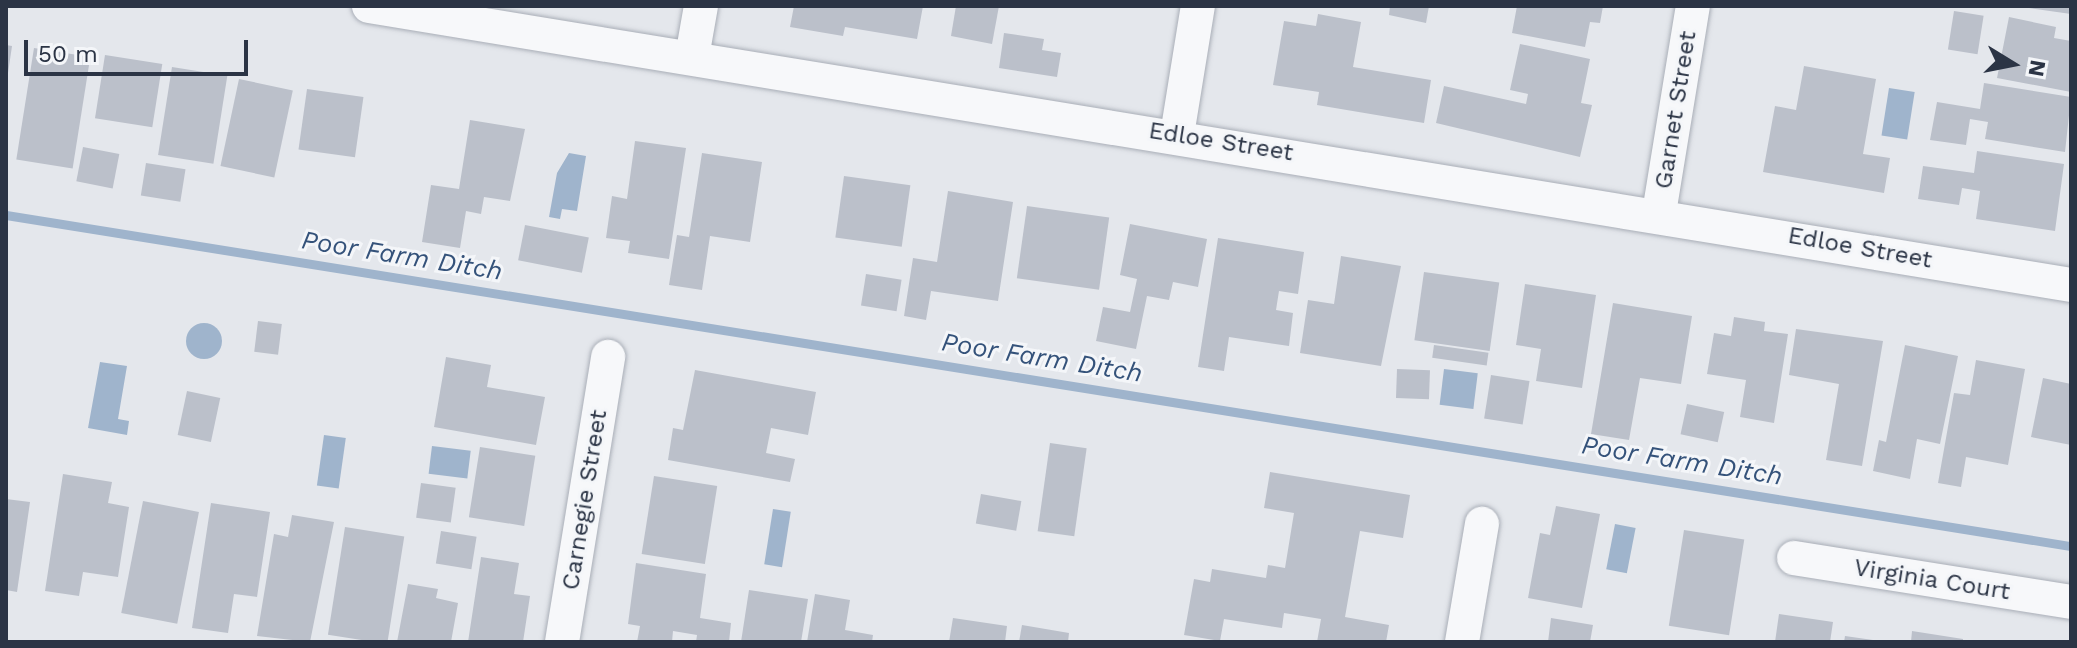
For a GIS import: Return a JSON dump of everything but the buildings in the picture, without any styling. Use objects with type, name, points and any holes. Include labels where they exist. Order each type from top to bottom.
[{"type":"street","name":"Edloe Street","points":[[369,6],[1659,213],[2071,285]]},
{"type":"street","points":[[692,57],[701,6]]},
{"type":"street","points":[[1177,135],[1198,6]]},
{"type":"street","name":"Garnet Street","points":[[1659,213],[1693,6]]},
{"type":"street","name":"Carnegie Street","points":[[562,642],[608,357]]},
{"type":"street","points":[[1462,642],[1482,524]]},
{"type":"street","name":"Virginia Court","points":[[1794,558],[2071,602]]},
{"type":"water","points":[[1889,88],[1915,92],[1907,139],[1881,135]]},
{"type":"water","points":[[569,153],[586,156],[577,211],[562,209],[560,219],[549,217],[557,173]]},
{"type":"water","points":[[204,323],[216,329],[222,341],[216,353],[204,359],[192,353],[186,341],[192,329]]},
{"type":"water","points":[[100,362],[127,366],[118,419],[129,421],[127,435],[88,428]]},
{"type":"water","points":[[1444,369],[1478,373],[1473,409],[1440,405]]},
{"type":"water","points":[[324,435],[346,438],[339,489],[317,486]]},
{"type":"water","points":[[432,446],[471,451],[467,479],[429,474]]},
{"type":"water","points":[[773,509],[791,512],[782,567],[764,564]]},
{"type":"water","points":[[1615,524],[1636,528],[1627,573],[1606,569]]},
{"type":"waterway","name":"Poor Farm Ditch","points":[[6,215],[2071,546]]}]
